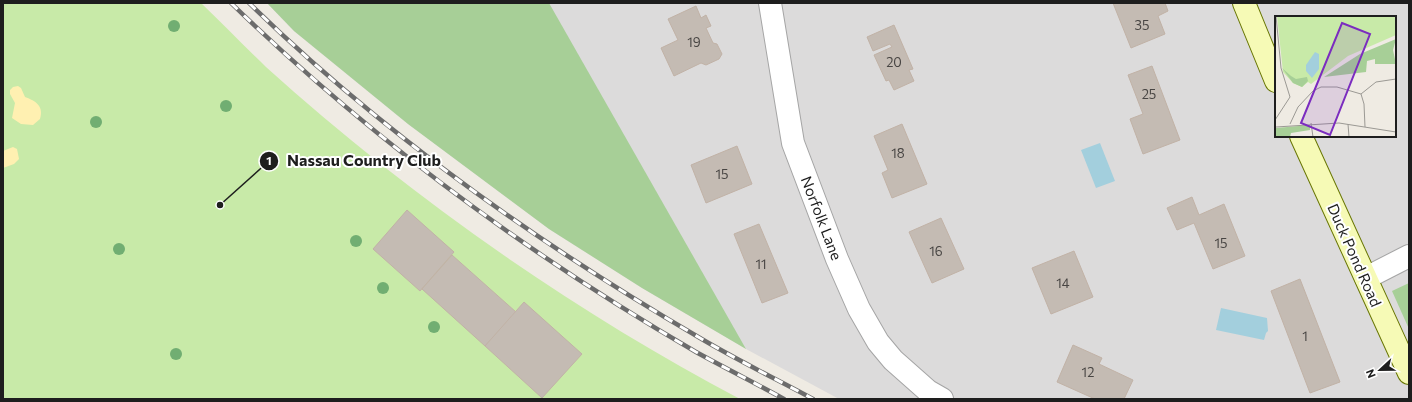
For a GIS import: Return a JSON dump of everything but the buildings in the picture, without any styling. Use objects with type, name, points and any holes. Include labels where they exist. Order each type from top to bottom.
[{"type":"street","name":"Norfolk Lane","points":[[770,3],[793,143],[837,259],[859,309],[878,342],[893,360],[928,391],[942,399]]},
{"type":"street","points":[[1244,3],[1275,79]]},
{"type":"street","name":"Duck Pond Road","points":[[1301,137],[1409,373]]},
{"type":"street","points":[[1366,278],[1409,256]]},
{"type":"shaded area","points":[[267,3],[1409,3],[1409,399],[839,399],[746,349],[642,288],[549,229],[408,124],[294,31]]},
{"type":"green space","points":[[3,3],[201,3],[266,67],[320,115],[376,161],[434,205],[493,248],[614,327],[740,399],[3,399]]},
{"type":"green space","points":[[267,3],[549,3],[746,349],[642,288],[549,229],[408,124],[294,31]]},
{"type":"green space","points":[[1409,283],[1409,329],[1392,291]]},
{"type":"sand","points":[[18,86],[21,88],[25,97],[36,102],[40,107],[40,119],[33,125],[21,124],[12,118],[15,103],[10,94],[10,90],[13,87]]},
{"type":"sand","points":[[13,147],[17,149],[19,159],[14,164],[3,168],[3,151]]},
{"type":"water","points":[[1100,143],[1115,181],[1096,188],[1081,150]]},
{"type":"water","points":[[1221,308],[1267,318],[1268,331],[1264,340],[1216,330]]},
{"type":"railway","points":[[231,3],[284,53],[339,101],[453,192],[512,235],[572,276],[634,315],[696,352],[784,399]]},
{"type":"railway","points":[[249,3],[300,51],[408,142],[522,225],[580,264],[700,338],[813,399]]},
{"type":"place","name":"Nassau Country Club","points":[[220,205]]}]
